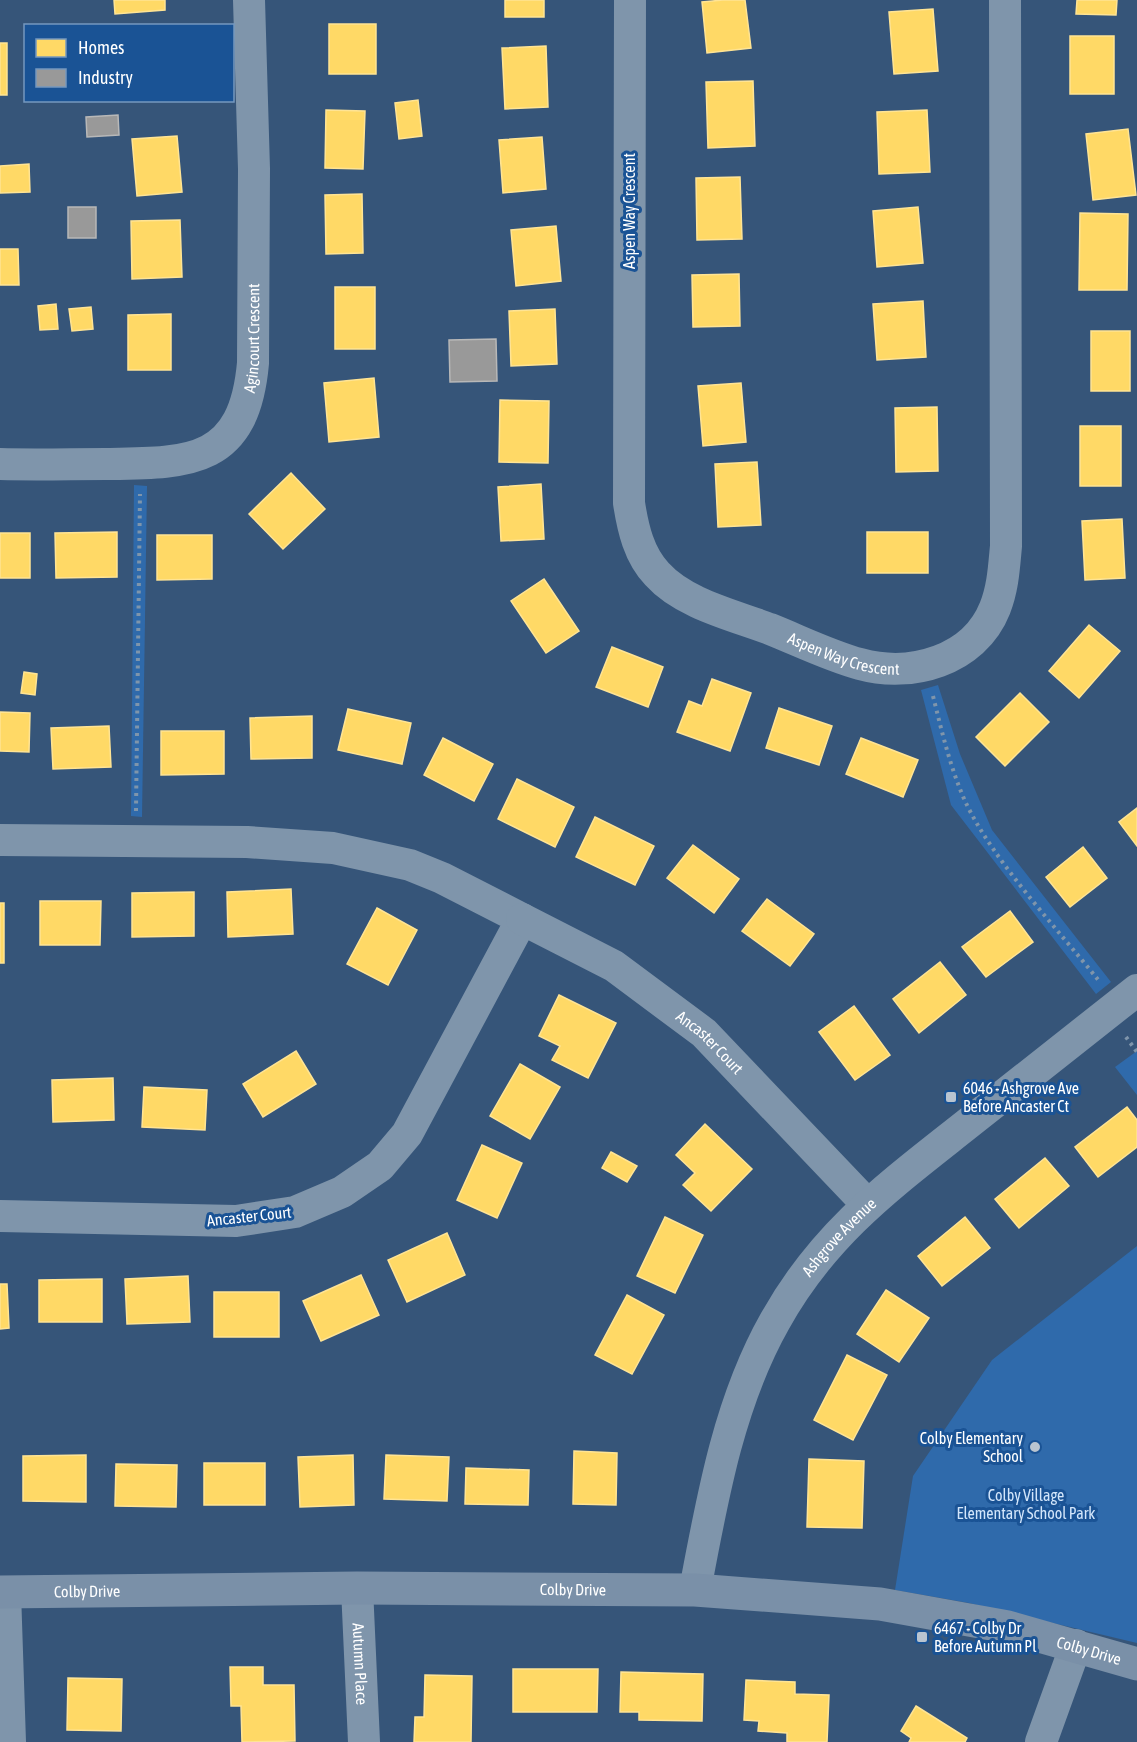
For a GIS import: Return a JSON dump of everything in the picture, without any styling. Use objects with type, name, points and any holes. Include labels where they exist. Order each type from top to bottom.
[{"type":"street","name":"Agincourt Crescent","points":[[0,464],[141,464],[186,460],[217,447],[238,421],[249,388],[253,363],[254,169],[249,0]]},
{"type":"street","name":"Aspen Way Crescent","points":[[630,0],[629,503],[640,548],[648,563],[676,592],[860,664],[904,670],[926,666],[957,653],[979,634],[994,610],[1003,576],[1006,546],[1005,0]]},
{"type":"street","name":"Ancaster Court","points":[[0,840],[135,839],[291,844],[333,848],[374,856],[442,878],[614,966],[705,1033],[867,1204]]},
{"type":"street","name":"Ancaster Court","points":[[0,1216],[236,1221],[295,1212],[342,1192],[380,1166],[407,1134],[522,920]]},
{"type":"street","name":"Ashgrove Avenue","points":[[695,1590],[735,1416],[751,1369],[791,1294],[816,1259],[867,1204],[1137,990]]},
{"type":"street","name":"Colby Drive","points":[[2,1592],[357,1588],[695,1590],[880,1604],[1008,1627],[1137,1664]]},
{"type":"street","name":"Autumn Place","points":[[357,1588],[364,1742]]},
{"type":"street","points":[[2,1592],[10,1742]]},
{"type":"street","points":[[1041,1742],[1076,1645]]},
{"type":"path","points":[[135,839],[141,464]]},
{"type":"path","points":[[926,666],[948,754],[966,804],[1004,862],[1104,988],[1107,1014]]},
{"type":"green space","points":[[134,485],[147,486],[142,817],[131,816]]},
{"type":"green space","points":[[938,685],[960,754],[992,830],[1111,982],[1096,994],[951,805],[921,690]]},
{"type":"green space","points":[[1137,1051],[1137,1095],[1115,1067]]},
{"type":"green space","name":"Colby Village Elementary School Park","points":[[1137,1246],[1137,1643],[969,1603],[895,1590],[913,1476],[992,1360]]},
{"type":"building: Homes","points":[[114,0],[165,0],[165,10],[115,14]]},
{"type":"building: Homes","points":[[505,0],[544,0],[544,17],[505,17]]},
{"type":"building: Homes","points":[[745,0],[751,48],[707,53],[702,2]]},
{"type":"building: Homes","points":[[1077,0],[1117,0],[1116,15],[1076,14]]},
{"type":"building: Homes","points":[[933,9],[938,71],[894,74],[889,12]]},
{"type":"building: Homes","points":[[329,24],[376,24],[376,74],[329,74]]},
{"type":"building: Homes","points":[[1070,36],[1114,36],[1114,94],[1070,94]]},
{"type":"building: Homes","points":[[0,43],[7,43],[7,95],[0,95]]},
{"type":"building: Homes","points":[[546,46],[548,107],[505,109],[502,48]]},
{"type":"building: Homes","points":[[753,81],[755,146],[708,148],[706,82]]},
{"type":"building: Homes","points":[[418,100],[422,136],[399,139],[395,103]]},
{"type":"building: Homes","points":[[326,110],[365,111],[363,169],[325,168]]},
{"type":"building: Homes","points":[[927,110],[930,172],[879,174],[877,112]]},
{"type":"building: Homes","points":[[1128,129],[1136,195],[1093,200],[1086,134]]},
{"type":"building: Homes","points":[[177,136],[182,192],[137,196],[132,139]]},
{"type":"building: Homes","points":[[542,137],[546,189],[503,193],[499,140]]},
{"type":"building: Homes","points":[[29,164],[30,192],[0,193],[0,166]]},
{"type":"building: Homes","points":[[740,177],[742,239],[697,240],[696,178]]},
{"type":"building: Homes","points":[[362,194],[363,253],[326,254],[325,195]]},
{"type":"building: Homes","points":[[918,207],[923,263],[877,267],[873,211]]},
{"type":"building: Homes","points":[[1080,213],[1128,214],[1127,290],[1079,290]]},
{"type":"building: Homes","points":[[180,220],[182,277],[132,279],[131,221]]},
{"type":"building: Homes","points":[[556,226],[561,281],[516,286],[511,230]]},
{"type":"building: Homes","points":[[0,249],[18,249],[19,285],[0,285]]},
{"type":"building: Homes","points":[[739,274],[740,326],[693,327],[692,275]]},
{"type":"building: Homes","points":[[335,287],[375,287],[375,349],[335,349]]},
{"type":"building: Homes","points":[[923,301],[926,357],[877,360],[873,304]]},
{"type":"building: Homes","points":[[56,304],[58,329],[40,330],[38,306]]},
{"type":"building: Homes","points":[[91,307],[93,329],[72,331],[69,309]]},
{"type":"building: Homes","points":[[555,309],[557,364],[511,366],[509,311]]},
{"type":"building: Homes","points":[[171,314],[171,370],[128,370],[128,315]]},
{"type":"building: Homes","points":[[1091,331],[1130,331],[1130,391],[1091,391]]},
{"type":"building: Homes","points":[[374,378],[379,437],[329,442],[324,383]]},
{"type":"building: Homes","points":[[741,383],[746,442],[703,446],[698,386]]},
{"type":"building: Homes","points":[[500,400],[549,401],[548,463],[499,462]]},
{"type":"building: Homes","points":[[937,407],[938,471],[896,472],[895,408]]},
{"type":"building: Homes","points":[[1080,426],[1121,426],[1121,486],[1080,486]]},
{"type":"building: Homes","points":[[757,462],[761,525],[718,527],[715,464]]},
{"type":"building: Homes","points":[[291,473],[325,509],[283,549],[249,514]]},
{"type":"building: Homes","points":[[541,484],[544,539],[501,541],[498,487]]},
{"type":"building: Homes","points":[[1122,519],[1125,578],[1085,580],[1082,521]]},
{"type":"building: Homes","points":[[117,532],[117,577],[56,578],[55,533]]},
{"type":"building: Homes","points":[[867,532],[928,532],[928,573],[867,573]]},
{"type":"building: Homes","points":[[0,533],[30,533],[30,578],[0,578]]},
{"type":"building: Homes","points":[[157,535],[212,535],[212,579],[157,580]]},
{"type":"building: Homes","points":[[544,579],[579,631],[546,653],[511,601]]},
{"type":"building: Homes","points":[[1089,625],[1120,651],[1079,698],[1049,671]]},
{"type":"building: Homes","points":[[612,647],[663,667],[648,707],[596,687]]},
{"type":"building: Homes","points":[[24,672],[37,674],[35,695],[21,693]]},
{"type":"building: Homes","points":[[712,679],[751,693],[730,751],[677,732],[689,701],[702,706]]},
{"type":"building: Homes","points":[[1020,693],[1049,722],[1005,766],[976,737]]},
{"type":"building: Homes","points":[[779,708],[832,726],[819,765],[766,748]]},
{"type":"building: Homes","points":[[348,709],[411,723],[402,764],[338,750]]},
{"type":"building: Homes","points":[[0,712],[30,713],[29,752],[0,751]]},
{"type":"building: Homes","points":[[312,716],[312,758],[251,759],[250,718]]},
{"type":"building: Homes","points":[[109,726],[111,767],[53,769],[51,728]]},
{"type":"building: Homes","points":[[161,731],[224,731],[224,774],[161,775]]},
{"type":"building: Homes","points":[[443,738],[493,764],[474,801],[424,775]]},
{"type":"building: Homes","points":[[861,738],[918,760],[903,797],[846,774]]},
{"type":"building: Homes","points":[[517,779],[574,807],[555,847],[498,819]]},
{"type":"building: Homes","points":[[1137,808],[1137,846],[1119,822]]},
{"type":"building: Homes","points":[[595,817],[654,846],[635,885],[576,857]]},
{"type":"building: Homes","points":[[693,845],[739,879],[714,913],[667,878]]},
{"type":"building: Homes","points":[[1083,847],[1107,878],[1070,907],[1046,877]]},
{"type":"building: Homes","points":[[291,889],[293,934],[228,937],[227,892]]},
{"type":"building: Homes","points":[[194,892],[194,936],[132,937],[132,893]]},
{"type":"building: Homes","points":[[767,899],[814,934],[790,966],[742,931]]},
{"type":"building: Homes","points":[[40,901],[101,901],[100,945],[40,945]]},
{"type":"building: Homes","points":[[0,903],[4,903],[4,963],[0,963]]},
{"type":"building: Homes","points":[[377,908],[417,930],[388,985],[347,964]]},
{"type":"building: Homes","points":[[1010,911],[1033,942],[986,977],[962,947]]},
{"type":"building: Homes","points":[[940,962],[966,995],[919,1033],[893,999]]},
{"type":"building: Homes","points":[[559,995],[616,1023],[588,1078],[552,1060],[560,1046],[539,1036]]},
{"type":"building: Homes","points":[[854,1006],[890,1055],[855,1080],[819,1032]]},
{"type":"building: Homes","points":[[296,1051],[316,1084],[263,1117],[243,1084]]},
{"type":"building: Homes","points":[[520,1064],[560,1087],[530,1139],[490,1116]]},
{"type":"building: Homes","points":[[113,1078],[114,1120],[53,1122],[52,1080]]},
{"type":"building: Homes","points":[[144,1087],[207,1090],[205,1130],[142,1127]]},
{"type":"building: Homes","points":[[1127,1107],[1137,1120],[1137,1147],[1098,1177],[1075,1147]]},
{"type":"building: Homes","points":[[705,1124],[752,1169],[711,1211],[683,1185],[695,1173],[676,1155]]},
{"type":"building: Homes","points":[[482,1145],[522,1163],[497,1218],[457,1200]]},
{"type":"building: Homes","points":[[611,1152],[637,1166],[627,1182],[602,1168]]},
{"type":"building: Homes","points":[[1045,1158],[1069,1186],[1019,1228],[995,1199]]},
{"type":"building: Homes","points":[[665,1217],[703,1235],[675,1293],[637,1276]]},
{"type":"building: Homes","points":[[965,1217],[990,1248],[942,1286],[918,1256]]},
{"type":"building: Homes","points":[[447,1233],[465,1275],[407,1302],[388,1260]]},
{"type":"building: Homes","points":[[361,1275],[379,1315],[321,1341],[303,1301]]},
{"type":"building: Homes","points":[[188,1276],[190,1322],[127,1324],[125,1279]]},
{"type":"building: Homes","points":[[102,1279],[102,1322],[39,1322],[39,1280]]},
{"type":"building: Homes","points":[[0,1284],[7,1284],[9,1328],[0,1329]]},
{"type":"building: Homes","points":[[886,1290],[929,1318],[899,1362],[857,1334]]},
{"type":"building: Homes","points":[[214,1292],[279,1292],[279,1337],[214,1337]]},
{"type":"building: Homes","points":[[627,1295],[664,1315],[632,1374],[595,1355]]},
{"type":"building: Homes","points":[[847,1355],[887,1375],[853,1440],[814,1420]]},
{"type":"building: Homes","points":[[574,1451],[617,1453],[616,1505],[573,1504]]},
{"type":"building: Homes","points":[[86,1455],[86,1502],[23,1501],[23,1456]]},
{"type":"building: Homes","points":[[353,1455],[354,1505],[300,1507],[298,1457]]},
{"type":"building: Homes","points":[[386,1455],[449,1457],[447,1501],[384,1499]]},
{"type":"building: Homes","points":[[809,1459],[864,1461],[862,1528],[807,1527]]},
{"type":"building: Homes","points":[[204,1463],[265,1463],[265,1505],[204,1505]]},
{"type":"building: Homes","points":[[116,1464],[177,1465],[176,1507],[115,1506]]},
{"type":"building: Homes","points":[[466,1468],[529,1470],[528,1505],[465,1504]]},
{"type":"building: Homes","points":[[230,1667],[263,1667],[263,1685],[294,1685],[295,1741],[242,1742],[241,1706],[231,1706]]},
{"type":"building: Homes","points":[[513,1669],[598,1669],[597,1712],[513,1712]]},
{"type":"building: Homes","points":[[621,1672],[703,1674],[702,1721],[639,1720],[639,1712],[620,1712]]},
{"type":"building: Homes","points":[[425,1675],[472,1676],[471,1742],[414,1742],[415,1717],[424,1717]]},
{"type":"building: Homes","points":[[68,1678],[122,1679],[121,1731],[67,1730]]},
{"type":"building: Homes","points":[[746,1680],[795,1682],[795,1694],[829,1695],[827,1742],[787,1742],[787,1733],[758,1731],[759,1721],[744,1720]]},
{"type":"building: Homes","points":[[916,1706],[967,1738],[965,1742],[909,1742],[911,1738],[901,1731]]},
{"type":"building: Industry","points":[[118,115],[119,135],[87,137],[86,117]]},
{"type":"building: Industry","points":[[68,207],[96,207],[96,238],[68,238]]},
{"type":"building: Industry","points":[[496,339],[497,381],[450,382],[449,340]]},
{"type":"place","name":"6046 - Ashgrove Ave Before Ancaster Ct","points":[[951,1097]]},
{"type":"place","name":"Colby Elementary School","points":[[1035,1447]]},
{"type":"place","name":"6467 - Colby Dr Before Autumn Pl","points":[[922,1637]]}]
